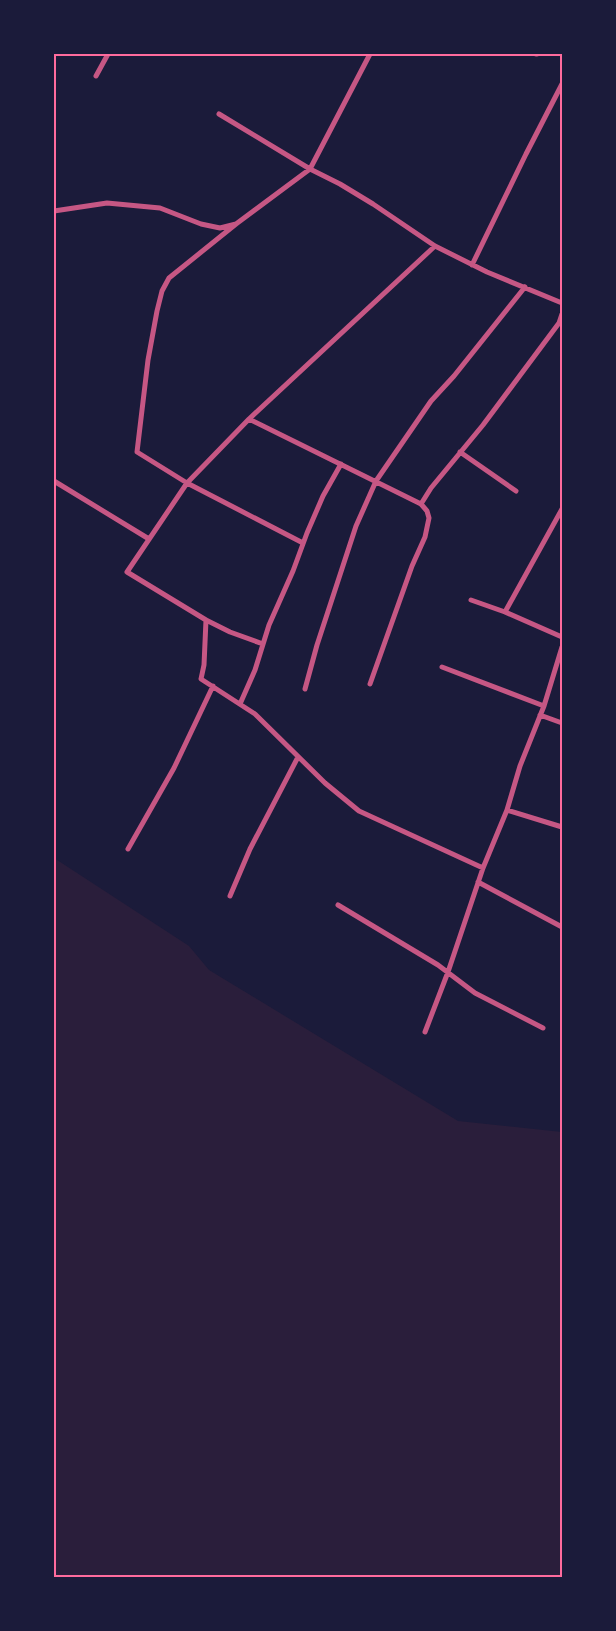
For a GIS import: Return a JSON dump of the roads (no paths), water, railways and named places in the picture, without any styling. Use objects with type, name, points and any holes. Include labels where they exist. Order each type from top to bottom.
[{"type":"street","points":[[96,76],[108,54]]},
{"type":"street","points":[[303,543],[187,483],[137,452],[148,360],[162,291],[169,278],[236,224],[310,169],[370,54]]},
{"type":"street","points":[[472,265],[562,84]]},
{"type":"street","points":[[218,114],[373,204],[435,246],[472,265],[562,303]]},
{"type":"street","points":[[54,211],[107,203],[160,208],[201,224],[220,228],[236,224]]},
{"type":"street","points":[[263,644],[230,632],[206,620],[127,572],[187,483],[249,420],[435,246]]},
{"type":"street","points":[[305,689],[317,645],[356,526],[376,482],[431,401],[454,376],[525,287]]},
{"type":"street","points":[[421,504],[431,488],[483,425],[559,323],[562,314]]},
{"type":"street","points":[[249,420],[421,504],[427,511],[430,518],[425,537],[370,684]]},
{"type":"street","points":[[460,452],[516,491]]},
{"type":"street","points":[[240,704],[255,670],[269,625],[303,543],[323,496],[340,464]]},
{"type":"street","points":[[54,481],[150,539]]},
{"type":"street","points":[[505,612],[562,508]]},
{"type":"street","points":[[470,600],[505,612],[562,637]]},
{"type":"street","points":[[206,620],[204,665],[201,679],[254,714],[325,783],[359,811],[483,868]]},
{"type":"street","points":[[425,1032],[448,972],[483,868],[507,810],[520,766],[544,706],[562,647]]},
{"type":"street","points":[[442,667],[544,706]]},
{"type":"street","points":[[128,849],[174,768],[213,686]]},
{"type":"street","points":[[540,715],[562,724]]},
{"type":"street","points":[[230,896],[254,841],[298,757]]},
{"type":"street","points":[[507,810],[562,827]]},
{"type":"street","points":[[478,882],[562,927]]},
{"type":"street","points":[[338,905],[448,972],[475,993],[542,1028]]}]
